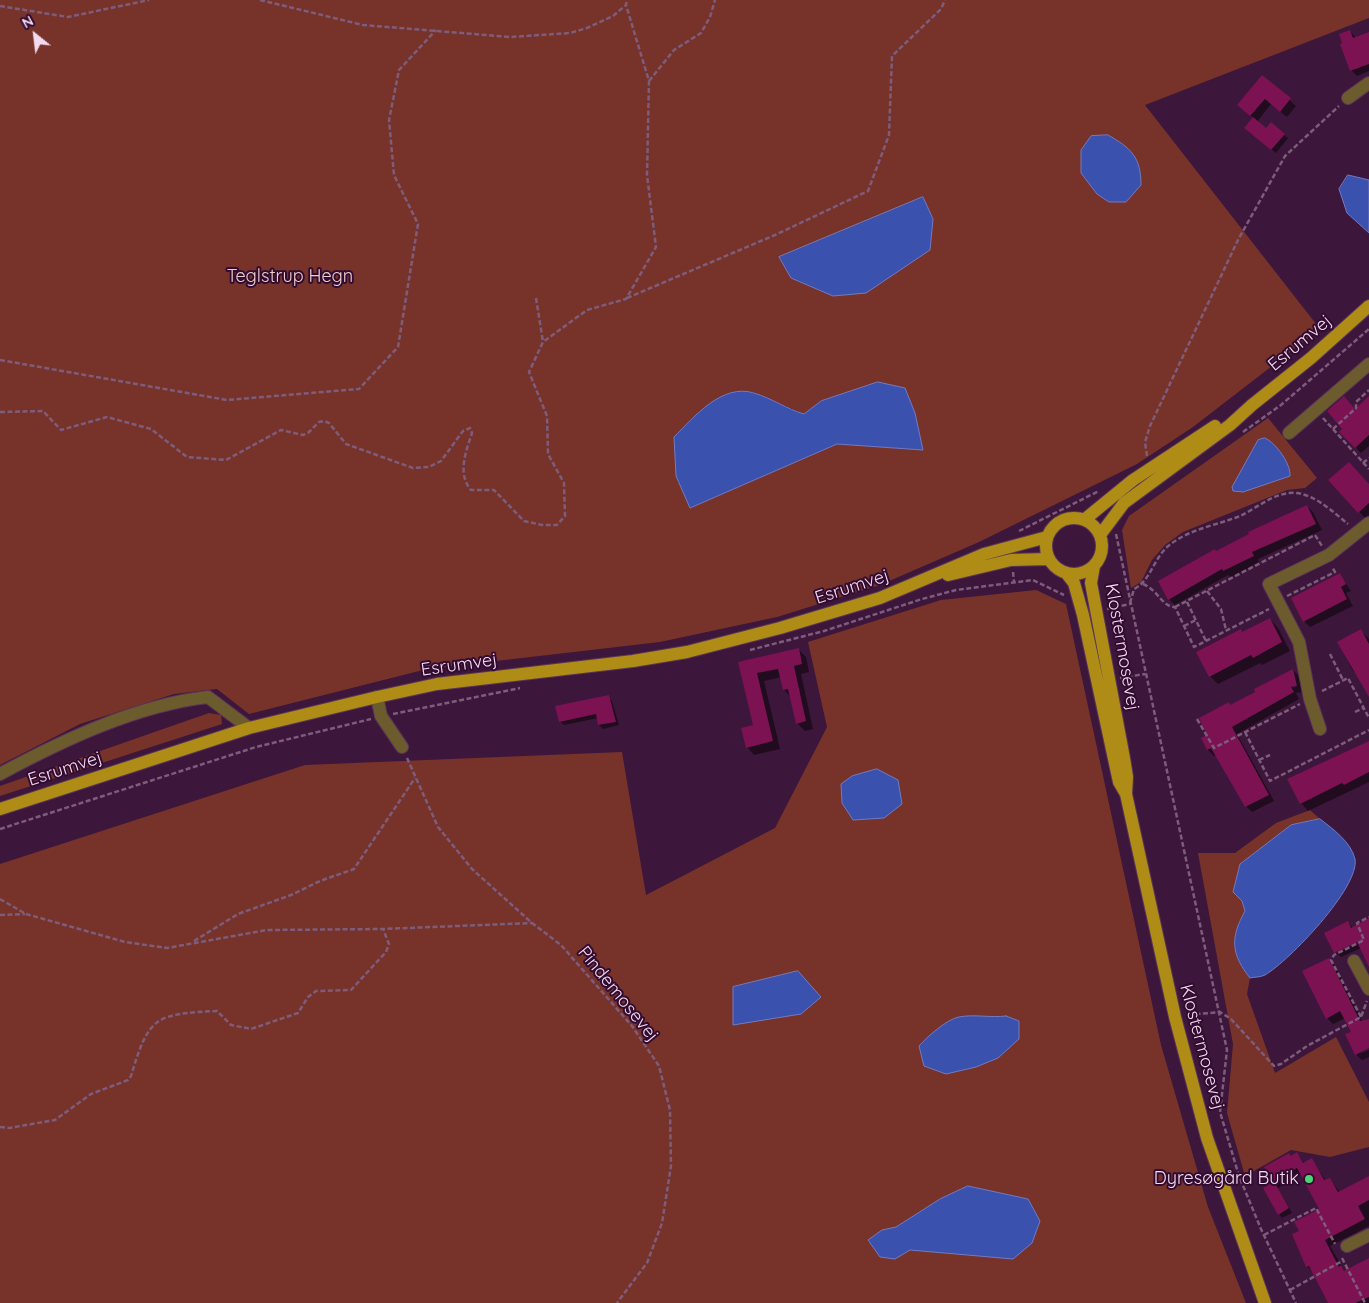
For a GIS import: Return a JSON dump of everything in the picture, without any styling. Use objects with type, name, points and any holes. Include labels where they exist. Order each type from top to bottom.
[{"type":"main road","name":"Esrumvej","points":[[1100,535],[1124,503],[1150,482],[1205,444],[1311,358],[1369,306]]},
{"type":"main road","name":"Esrumvej","points":[[1084,520],[1132,480],[1225,419],[1252,404]]},
{"type":"main road","points":[[1071,518],[1084,520],[1090,523],[1100,535],[1102,551],[1094,566],[1081,573],[1067,574],[1060,571],[1048,559],[1047,537],[1052,528],[1061,521],[1071,518]]},
{"type":"main road","name":"Esrumvej","points":[[0,809],[249,728],[377,697],[437,684],[687,652],[780,628],[871,601],[928,579],[960,563],[1007,547],[1047,537]]},
{"type":"main road","name":"Esrumvej","points":[[928,579],[1011,560],[1048,559]]},
{"type":"main road","name":"Klostermosevej","points":[[1094,566],[1091,583],[1124,758],[1127,777],[1126,794],[1175,1017],[1207,1138],[1265,1303]]},
{"type":"main road","name":"Klostermosevej","points":[[1067,574],[1074,583],[1083,614],[1119,782],[1126,794]]},
{"type":"street","points":[[1348,98],[1369,84]]},
{"type":"street","points":[[1289,433],[1369,364]]},
{"type":"street","points":[[1320,729],[1298,642],[1269,584],[1329,555],[1361,530]]},
{"type":"street","points":[[0,774],[25,760],[125,717],[177,701],[208,697],[249,728]]},
{"type":"street","points":[[377,697],[381,716],[402,747]]},
{"type":"street","points":[[1354,961],[1369,989]]},
{"type":"street","points":[[1347,1246],[1369,1235]]},
{"type":"path","points":[[0,6],[68,17],[149,0]]},
{"type":"path","points":[[260,0],[363,25],[510,37],[570,33],[613,16],[626,4]]},
{"type":"path","points":[[626,299],[656,247],[647,175],[649,81],[626,4],[627,0]]},
{"type":"path","points":[[649,81],[674,50],[701,34],[710,17],[715,0]]},
{"type":"path","points":[[0,412],[42,411],[61,430],[107,417],[150,429],[187,457],[226,460],[281,430],[303,436],[319,422],[324,421],[329,423],[346,444],[413,468],[429,467],[441,461],[463,431],[470,428],[472,433],[463,464],[464,478],[471,490],[494,490],[524,521],[542,525],[557,525],[565,516],[564,483],[548,454],[547,416],[530,372],[544,342],[587,310],[626,299],[775,235],[868,191],[889,135],[892,56],[941,9],[944,0]]},
{"type":"path","points":[[0,360],[228,400],[359,389],[398,347],[418,224],[394,175],[390,120],[399,70],[436,30]]},
{"type":"path","points":[[1148,458],[1145,442],[1150,426],[1238,240],[1262,196],[1285,156],[1348,98]]},
{"type":"path","points":[[536,298],[544,342]]},
{"type":"path","points":[[1235,437],[1281,405],[1369,329]]},
{"type":"path","points":[[1333,429],[1356,408],[1356,402],[1369,390]]},
{"type":"path","points":[[1315,410],[1369,469]]},
{"type":"path","points":[[1364,463],[1369,458]]},
{"type":"path","points":[[1007,547],[1005,538],[1103,489]]},
{"type":"path","points":[[1130,604],[1134,589],[1143,584],[1158,558],[1178,540],[1199,529],[1248,512],[1283,494],[1294,493],[1314,498],[1361,530]]},
{"type":"path","points":[[1119,526],[1116,534],[1130,604],[1227,1050],[1220,1112],[1240,1176],[1264,1236],[1296,1303]]},
{"type":"path","points":[[1014,582],[1033,580],[1050,587],[1069,601]]},
{"type":"path","points":[[1143,584],[1155,590],[1167,605],[1175,607],[1194,647],[1279,603]]},
{"type":"path","points":[[1207,591],[1221,609],[1226,630]]},
{"type":"path","points":[[1187,601],[1206,641]]},
{"type":"path","points":[[1101,610],[1130,604]]},
{"type":"path","points":[[1184,626],[1196,620]]},
{"type":"path","points":[[1330,654],[1343,680]]},
{"type":"path","points":[[1197,719],[1214,748],[1348,678],[1369,718]]},
{"type":"path","points":[[1355,712],[1363,707]]},
{"type":"path","points":[[0,829],[256,747],[381,716]]},
{"type":"path","points":[[1245,732],[1270,781],[1369,730]]},
{"type":"path","name":"Pindemosevej","points":[[402,747],[438,827],[472,869],[532,923],[561,945],[632,1026],[659,1066],[670,1110],[671,1166],[662,1223],[647,1263],[617,1303]]},
{"type":"path","points":[[1259,760],[1270,755]]},
{"type":"path","points":[[193,942],[238,914],[291,896],[320,880],[354,869],[415,778]]},
{"type":"path","points":[[0,899],[26,914],[125,942],[167,948],[268,930],[383,930],[532,923]]},
{"type":"path","points":[[0,915],[26,914]]},
{"type":"path","points":[[0,1127],[9,1128],[55,1120],[91,1094],[128,1080],[131,1076],[142,1039],[157,1021],[177,1014],[217,1011],[231,1025],[251,1029],[298,1013],[308,997],[316,991],[351,990],[386,952],[389,944],[383,930]]},
{"type":"path","points":[[1175,1017],[1220,1012],[1231,1019],[1274,1066],[1281,1064],[1307,1046],[1360,1018],[1369,995]]},
{"type":"path","points":[[1264,1236],[1316,1208],[1365,1303]]},
{"type":"path","points":[[1344,1261],[1347,1246]]},
{"type":"path","points":[[1289,1290],[1344,1261]]},
{"type":"green space","name":"Teglstrup Hegn","points":[[0,0],[1369,0],[1369,18],[1145,105],[1320,329],[1193,427],[1137,464],[979,542],[880,585],[777,617],[660,642],[427,669],[249,714],[217,689],[174,694],[80,724],[0,765]],"holes":[[[753,392],[804,414],[821,401],[923,450],[837,444],[690,508],[728,393]]]},
{"type":"green space","points":[[1268,418],[1317,478],[1305,488],[1287,490],[1183,532],[1165,545],[1152,560],[1141,582],[1131,588],[1122,530],[1129,516]]},
{"type":"green space","points":[[1036,590],[1066,604],[1161,1045],[1208,1207],[1246,1303],[0,1303],[0,864],[305,765],[622,752],[646,895],[775,828],[827,727],[808,642],[941,600]]},
{"type":"green space","points":[[209,713],[221,715],[222,724],[0,796],[0,786]]},
{"type":"green space","points":[[1310,810],[1320,819],[1291,825],[1240,864],[1233,892],[1242,901],[1245,911],[1238,924],[1241,966],[1250,978],[1247,994],[1275,1073],[1336,1037],[1369,1102],[1369,1147],[1330,1157],[1291,1150],[1245,1176],[1227,1113],[1233,1044],[1198,853],[1235,853],[1276,823]]},
{"type":"water","points":[[1108,135],[1129,149],[1137,160],[1139,167],[1141,185],[1126,202],[1109,202],[1097,194],[1081,173],[1081,150],[1091,136]]},
{"type":"water","points":[[1348,175],[1369,180],[1369,233],[1347,213],[1339,189]]},
{"type":"water","points":[[923,197],[933,219],[930,250],[866,293],[833,296],[791,278],[779,257]]},
{"type":"water","points":[[878,382],[905,388],[915,413],[923,450],[837,444],[690,508],[676,476],[674,437],[690,420],[720,397],[742,391],[754,393],[804,414],[821,401]]},
{"type":"water","points":[[1265,438],[1274,444],[1282,454],[1290,471],[1290,476],[1243,492],[1233,491],[1232,487],[1258,440]]},
{"type":"water","points":[[877,769],[898,780],[902,804],[884,818],[853,820],[842,803],[841,784],[852,776]]},
{"type":"water","points":[[1320,819],[1341,836],[1350,847],[1355,859],[1354,871],[1335,904],[1305,940],[1265,975],[1250,978],[1239,961],[1235,946],[1237,929],[1245,911],[1242,901],[1233,892],[1240,864],[1291,825]]},
{"type":"water","points":[[798,971],[821,997],[801,1014],[733,1025],[733,987]]},
{"type":"water","points":[[965,1016],[1006,1016],[1019,1021],[1019,1039],[998,1058],[976,1067],[946,1074],[924,1066],[919,1046],[932,1033],[949,1021]]},
{"type":"water","points":[[968,1186],[1028,1199],[1040,1221],[1032,1243],[1013,1259],[910,1250],[895,1259],[880,1257],[868,1240],[882,1230],[896,1227],[940,1199]]},
{"type":"building","points":[[1350,30],[1353,38],[1369,32],[1369,64],[1350,71],[1340,44],[1342,43],[1339,34]]},
{"type":"building","points":[[1262,75],[1291,98],[1280,112],[1265,99],[1250,116],[1237,105]]},
{"type":"building","points":[[1253,117],[1266,128],[1271,122],[1285,134],[1271,150],[1244,128]]},
{"type":"building","points":[[1344,396],[1355,409],[1369,396],[1369,435],[1355,448],[1339,432],[1342,429],[1327,411]]},
{"type":"building","points":[[1349,462],[1369,484],[1369,503],[1358,513],[1328,480]]},
{"type":"building","points":[[1307,505],[1316,524],[1252,552],[1254,556],[1223,571],[1222,569],[1168,600],[1158,581],[1215,549],[1216,551],[1249,534],[1248,532]]},
{"type":"building","points":[[1340,573],[1346,584],[1341,587],[1347,599],[1303,622],[1291,598]]},
{"type":"building","points":[[1270,618],[1282,642],[1253,658],[1251,655],[1209,677],[1196,652],[1241,629],[1242,632]]},
{"type":"building","points":[[1361,629],[1369,644],[1369,697],[1337,642]]},
{"type":"building","points":[[799,648],[802,664],[794,666],[806,721],[796,724],[788,689],[783,690],[778,669],[757,673],[773,741],[746,748],[741,728],[753,725],[738,662]]},
{"type":"building","points":[[1293,669],[1297,686],[1291,687],[1294,692],[1232,727],[1269,795],[1245,807],[1211,748],[1207,750],[1201,738],[1207,735],[1199,718],[1229,702],[1230,705],[1255,692],[1254,689]]},
{"type":"building","points":[[609,695],[616,722],[598,725],[596,714],[559,722],[555,706]]},
{"type":"building","points":[[1369,741],[1369,772],[1300,804],[1287,779]]},
{"type":"building","points":[[1369,918],[1369,967],[1357,942],[1334,953],[1324,933],[1348,921],[1351,928]]},
{"type":"building","points":[[1329,958],[1360,1021],[1369,1019],[1369,1048],[1355,1055],[1345,1034],[1351,1032],[1340,1011],[1326,1019],[1302,971]]},
{"type":"building","points":[[1297,1152],[1303,1163],[1312,1158],[1324,1180],[1330,1178],[1338,1192],[1369,1176],[1369,1200],[1358,1206],[1365,1219],[1325,1240],[1339,1267],[1341,1265],[1344,1271],[1369,1258],[1369,1297],[1355,1303],[1328,1303],[1309,1266],[1306,1267],[1292,1234],[1299,1231],[1294,1222],[1319,1209],[1297,1168],[1272,1182],[1264,1167],[1289,1153],[1291,1156]]},
{"type":"building","points":[[1274,1181],[1289,1208],[1278,1215],[1263,1188]]},
{"type":"place","name":"Dyresøgård Butik","points":[[1309,1179]]}]
